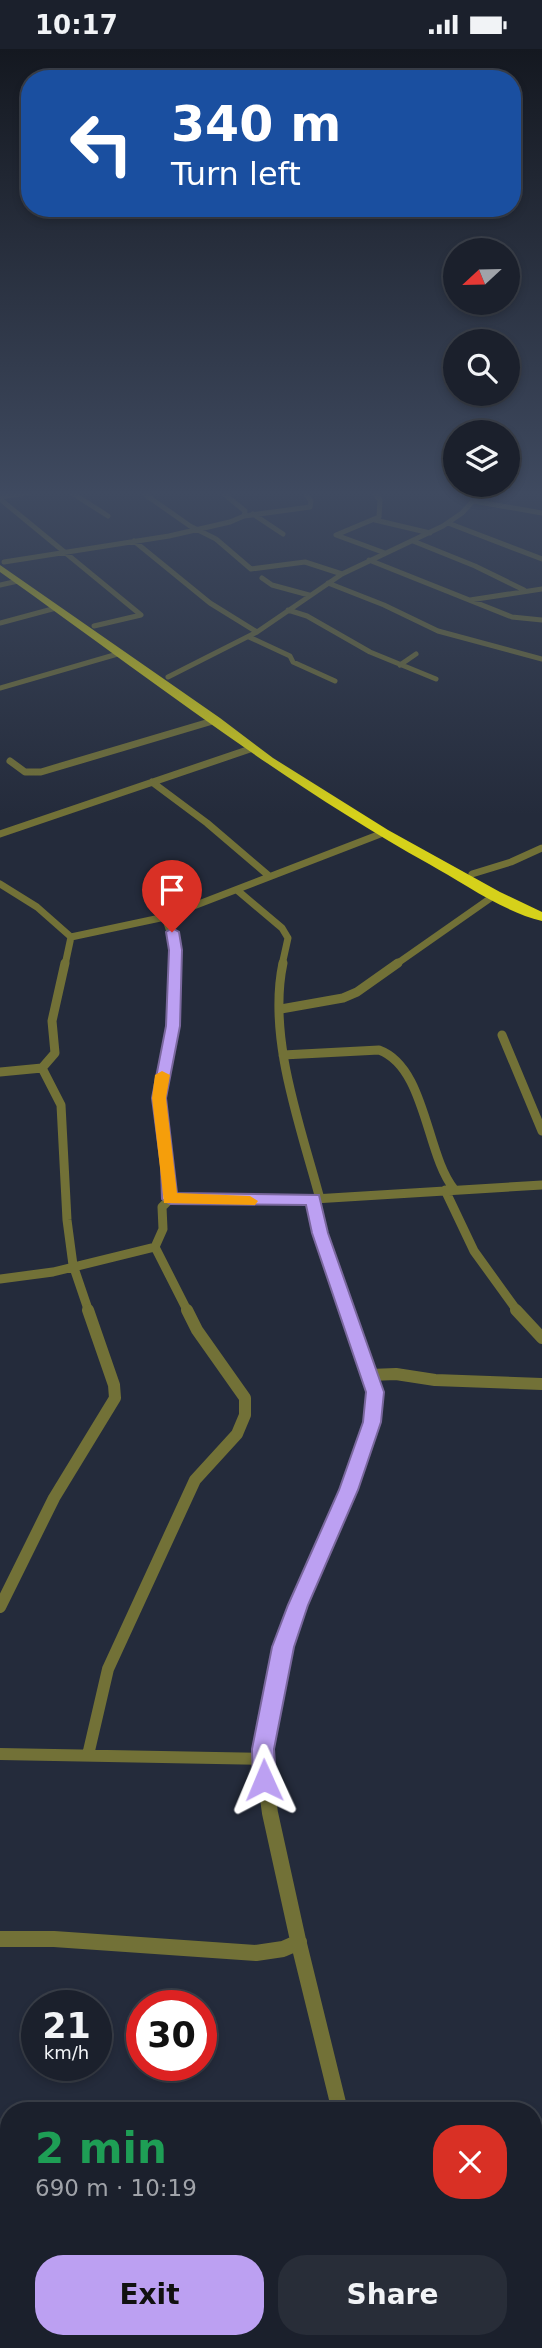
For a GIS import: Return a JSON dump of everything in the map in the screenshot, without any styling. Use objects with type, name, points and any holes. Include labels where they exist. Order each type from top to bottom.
[{"type":"highway","points":[[45,600],[216,720],[269,761],[383,833],[495,895],[542,917]]},
{"type":"highway","points":[[56,600],[279,758],[392,829],[472,874],[542,908]]},
{"type":"street","points":[[94,626],[141,615],[124,600]]},
{"type":"street","points":[[208,600],[257,632]]},
{"type":"street","points":[[168,677],[257,632],[302,600]]},
{"type":"street","points":[[372,600],[447,635],[542,659]]},
{"type":"street","points":[[471,600],[512,617],[541,620]]},
{"type":"street","points":[[0,623],[56,608]]},
{"type":"street","points":[[288,610],[307,616],[370,652],[436,679]]},
{"type":"street","points":[[249,636],[290,656],[299,666],[335,681]]},
{"type":"street","points":[[0,688],[121,653]]},
{"type":"street","points":[[400,665],[416,654]]},
{"type":"street","points":[[10,761],[26,772],[41,772],[216,720]]},
{"type":"street","points":[[0,834],[253,748]]},
{"type":"street","points":[[152,782],[207,823],[269,876]]},
{"type":"street","points":[[71,937],[165,918],[383,833]]},
{"type":"street","points":[[472,874],[511,862],[542,848]]},
{"type":"street","points":[[0,884],[37,907],[71,937]]},
{"type":"street","points":[[237,890],[287,936],[278,979],[283,1055],[317,1199],[314,1213],[375,1392],[372,1422],[349,1490],[298,1605],[283,1647],[269,1712],[264,1759],[273,1828],[299,1942],[326,2038],[338,2102]]},
{"type":"street","points":[[281,1009],[343,998],[356,992],[495,895]]},
{"type":"street","points":[[165,918],[176,950],[173,1026],[159,1098],[170,1199]]},
{"type":"street","points":[[0,1072],[42,1068],[55,1053],[52,1014],[71,937]]},
{"type":"street","points":[[502,1035],[542,1131]]},
{"type":"street","points":[[283,1055],[379,1050],[390,1054],[431,1130],[450,1189],[455,1218],[484,1270],[513,1309],[542,1338]]},
{"type":"street","points":[[0,1607],[54,1498],[115,1398],[114,1385],[73,1265],[67,1220],[61,1105],[42,1068]]},
{"type":"street","points":[[155,1247],[163,1229],[162,1207],[170,1199],[317,1199],[542,1185]]},
{"type":"street","points":[[0,1279],[52,1272],[155,1247]]},
{"type":"street","points":[[88,1755],[108,1669],[195,1480],[237,1434],[245,1415],[245,1398],[197,1330],[155,1247]]},
{"type":"street","points":[[370,1374],[396,1374],[435,1380],[542,1384]]},
{"type":"street","points":[[0,1754],[29,1758],[88,1755],[264,1759]]},
{"type":"street","points":[[0,1939],[54,1939],[256,1953],[283,1949],[299,1942]]},
{"type":"slow traffic","points":[[162,1075],[159,1098],[170,1199],[189,1197],[250,1201]]},
{"type":"route","points":[[172,932],[176,950],[173,1026],[159,1098],[170,1199],[314,1199],[314,1213],[320,1233],[375,1392],[372,1422],[349,1490],[298,1605],[283,1647],[263,1749],[264,1780]]}]
